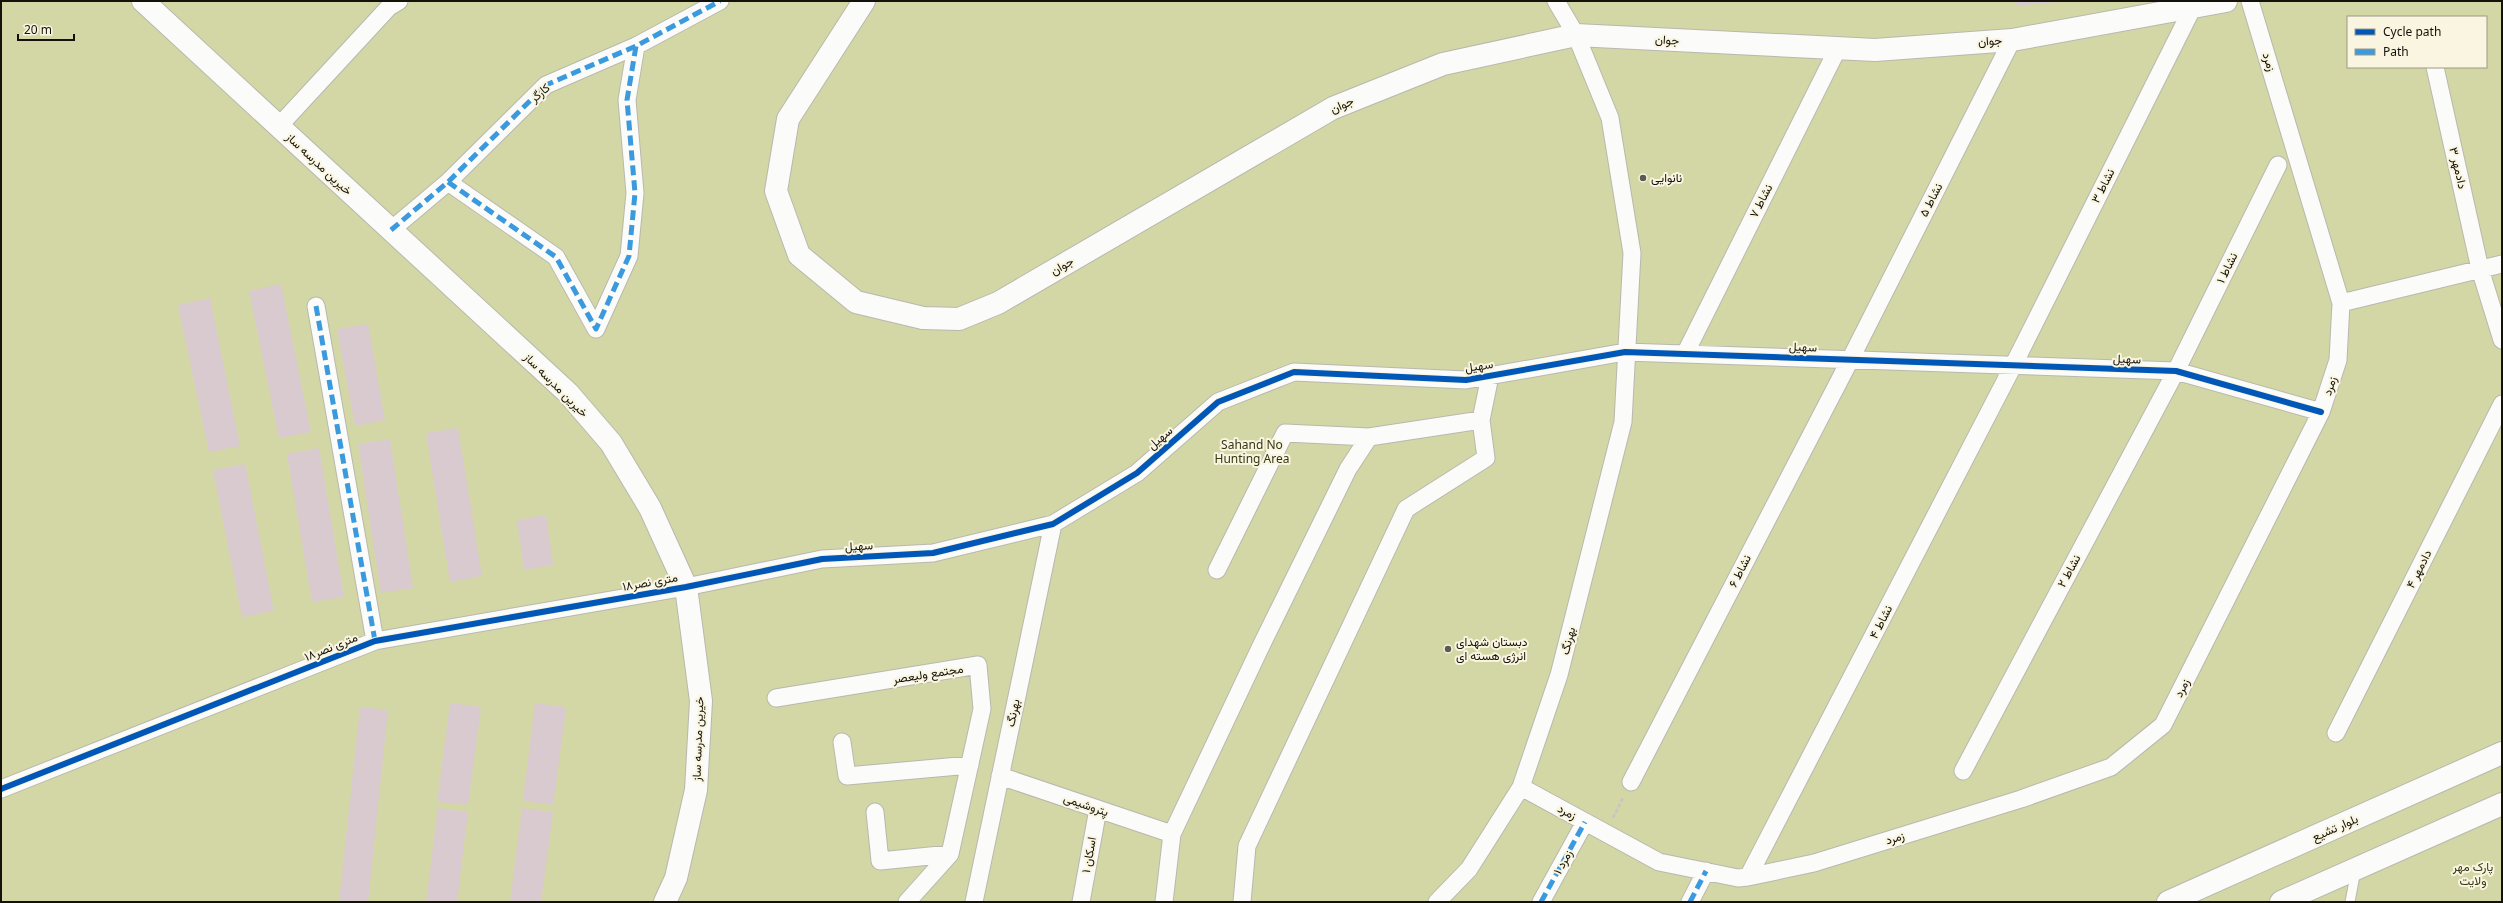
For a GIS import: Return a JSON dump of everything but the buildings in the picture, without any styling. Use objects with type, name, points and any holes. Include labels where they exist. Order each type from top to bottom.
[{"type":"street","name":"خیرین مدرسه ساز","points":[[143,1],[568,393],[611,443],[650,508],[686,587],[701,701],[696,790],[676,878],[665,902]]},
{"type":"street","name":"کارگر","points":[[391,230],[448,182],[546,85],[636,46],[720,1]]},
{"type":"street","name":"جوان","points":[[864,1],[788,119],[776,191],[799,255],[856,302],[923,318],[959,319],[998,303],[1333,108],[1443,64],[1576,35],[1875,50],[2012,40],[2226,1]]},
{"type":"street","name":"بهرنگ","points":[[1437,902],[1470,869],[1521,787],[1560,675],[1623,422],[1625,352],[1632,253],[1610,118],[1576,35],[1556,1]]},
{"type":"street","name":"زمرد","points":[[1521,787],[1659,862],[1738,878],[1748,878],[1814,862],[2021,799],[2111,767],[2163,725],[2321,412],[2338,360],[2341,303],[2250,1]]},
{"type":"street","points":[[279,126],[391,3]]},
{"type":"street","name":"نشاط ۳","points":[[2013,366],[2193,7]]},
{"type":"street","name":"نشاط ۵","points":[[1850,360],[2012,40]]},
{"type":"street","points":[[448,182],[556,257],[596,329],[629,256],[635,192],[627,100],[636,46]]},
{"type":"street","name":"نشاط ۷","points":[[1685,354],[1838,48]]},
{"type":"street","name":"دادمهر ۳","points":[[2435,68],[2480,269]]},
{"type":"street","name":"نشاط ۱","points":[[2176,372],[2278,165]]},
{"type":"street","points":[[2341,303],[2502,264]]},
{"type":"street","points":[[2480,269],[2502,340]]},
{"type":"street","points":[[316,306],[375,641]]},
{"type":"street","name":"سهیل","points":[[686,587],[822,559],[933,553],[1053,524],[1137,473],[1218,402],[1294,372],[1466,380],[1625,352],[2176,372],[2321,412]]},
{"type":"street","name":"نشاط ۶","points":[[1631,782],[1850,360]]},
{"type":"street","name":"نشاط ۴","points":[[1748,878],[2013,366]]},
{"type":"street","name":"نشاط ۲","points":[[1963,771],[2176,372]]},
{"type":"street","points":[[1242,902],[1246,846],[1406,509],[1486,458],[1481,420],[1490,376]]},
{"type":"street","name":"دادمهر ۴","points":[[2336,733],[2502,404]]},
{"type":"street","points":[[1217,570],[1285,433],[1369,437],[1481,420]]},
{"type":"street","points":[[1164,902],[1172,834],[1261,646],[1348,469],[1369,437]]},
{"type":"street","name":"بهرنگ","points":[[974,902],[1053,524]]},
{"type":"street","name":"۱۸متری نصر","points":[[1,790],[375,641],[686,587]]},
{"type":"street","name":"مجتمع ولیعصر","points":[[776,698],[978,666],[982,709],[948,857]]},
{"type":"street","points":[[842,742],[847,776],[970,765]]},
{"type":"street","name":"بلوار تشیع","points":[[2168,902],[2502,753]]},
{"type":"street","name":"پتروشیمی","points":[[1000,776],[1172,834]]},
{"type":"street","points":[[2281,902],[2502,804]]},
{"type":"street","name":"اسکان ۱","points":[[1081,902],[1098,809]]},
{"type":"street","points":[[875,812],[880,861],[948,857]]},
{"type":"street","name":"زمرد ۱","points":[[1541,902],[1585,822]]},
{"type":"street","points":[[907,902],[948,857]]},
{"type":"street","points":[[1690,902],[1706,871]]},
{"type":"lane","points":[[2350,902],[2356,869]]},
{"type":"path","points":[[1605,833],[1631,782]]},
{"type":"green space","name":"Sahand No Hunting Area","points":[[1,1],[2502,1],[2502,902],[1,902]]},
{"type":"marked path","points":[[391,230],[448,182],[546,85],[636,46],[720,1]]},
{"type":"marked path","points":[[448,182],[556,257],[596,329],[629,256],[635,193],[627,100],[636,46]]},
{"type":"marked path","points":[[316,306],[375,641]]},
{"type":"marked path","points":[[1541,902],[1585,822]]},
{"type":"marked path","points":[[1690,902],[1706,871]]},
{"type":"cycle path","points":[[1,789],[375,641],[686,587],[822,559],[933,553],[1053,524],[1137,473],[1218,402],[1294,372],[1466,380],[1625,352],[2176,371],[2321,412]]},
{"type":"place","name":"نانوایی","points":[[1643,178]]},
{"type":"place","name":"دبستان شهدای انرژی هسته ای","points":[[1448,649]]},
{"type":"park label","name":"پارک مهر ولایت","points":[[2473,874]]}]
